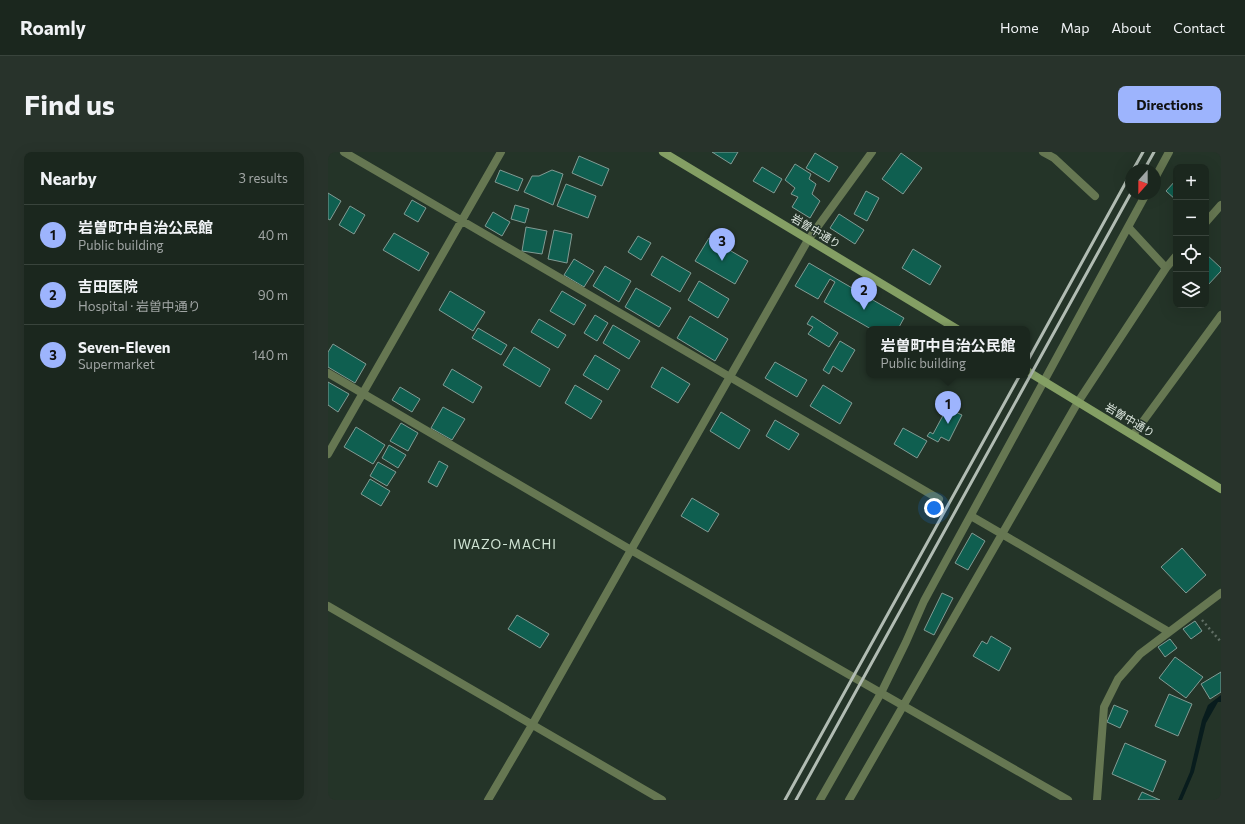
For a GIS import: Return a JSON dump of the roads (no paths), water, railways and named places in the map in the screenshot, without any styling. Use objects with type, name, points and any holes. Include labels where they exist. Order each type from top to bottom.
[{"type":"street","points":[[344,152],[939,499]]},
{"type":"street","points":[[328,454],[501,152]]},
{"type":"street","name":"岩曽中通り","points":[[663,152],[952,326]]},
{"type":"street","points":[[488,800],[808,240],[872,152]]},
{"type":"street","points":[[1043,152],[1054,158],[1095,196]]},
{"type":"street","points":[[1161,167],[1169,152]]},
{"type":"street","points":[[820,800],[881,693],[924,601],[1143,200]]},
{"type":"street","points":[[1209,219],[1221,205]]},
{"type":"street","points":[[1128,227],[1166,268]]},
{"type":"street","points":[[849,800],[1078,402],[1173,260]]},
{"type":"street","points":[[1133,435],[1221,315]]},
{"type":"street","points":[[328,373],[631,550],[1068,800]]},
{"type":"street","name":"岩曽中通り","points":[[1030,373],[1221,489]]},
{"type":"street","points":[[971,516],[1169,632]]},
{"type":"street","points":[[1097,800],[1104,707],[1118,679],[1140,654],[1221,593]]},
{"type":"street","points":[[328,606],[662,800]]},
{"type":"water","points":[[1221,695],[1221,702],[1218,702],[1206,723],[1194,772],[1182,800],[1178,800],[1190,772],[1202,720],[1208,705]]},
{"type":"railway","points":[[1136,164],[1143,152]]},
{"type":"railway","points":[[1147,164],[1154,152]]},
{"type":"railway","points":[[1030,357],[1125,184]]},
{"type":"railway","points":[[1030,376],[1127,200]]},
{"type":"railway","points":[[785,800],[1018,378]]},
{"type":"railway","points":[[796,800],[1029,378]]},
{"type":"place","name":"Seven-Eleven","points":[[722,261]]},
{"type":"place","name":"吉田医院","points":[[864,310]]},
{"type":"place","name":"岩曽町中自治公民館","points":[[948,424]]},
{"type":"district","name":"IWAZO-MACHI","points":[[505,544]]}]
